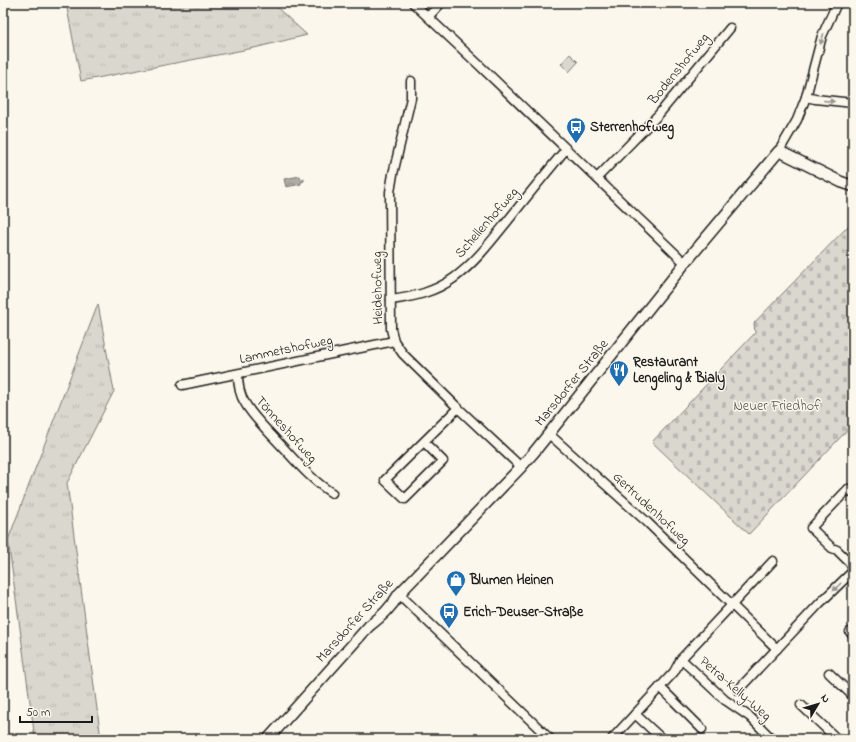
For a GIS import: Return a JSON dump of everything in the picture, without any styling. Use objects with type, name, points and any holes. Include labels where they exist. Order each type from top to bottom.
[{"type":"street","points":[[413,3],[685,263]]},
{"type":"street","points":[[428,17],[441,3]]},
{"type":"street","name":"Marsdorfer Straße","points":[[268,739],[369,626],[380,618],[394,603],[399,594],[521,466],[549,434],[685,263],[779,151],[797,120],[806,97],[822,36],[837,3]]},
{"type":"street","name":"Bodenshofweg","points":[[597,178],[659,114],[730,28]]},
{"type":"street","name":"Heidehofweg","points":[[411,81],[411,98],[390,192],[391,329],[394,340],[403,354],[458,408],[521,466]]},
{"type":"street","points":[[806,97],[814,100],[853,103]]},
{"type":"street","name":"Schellenhofweg","points":[[391,300],[412,297],[434,290],[453,279],[470,265],[485,249],[566,148]]},
{"type":"street","points":[[779,151],[841,182],[853,186]]},
{"type":"street","name":"Lammetshofweg","points":[[182,385],[394,340]]},
{"type":"street","name":"Tönneshofweg","points":[[238,374],[238,387],[244,402],[255,417],[321,486],[332,493]]},
{"type":"street","points":[[424,442],[443,461],[405,499],[385,480],[458,408]]},
{"type":"street","name":"Gertrudenhofweg","points":[[549,434],[647,522],[777,649]]},
{"type":"street","points":[[738,690],[853,570],[849,562],[837,550],[832,548],[811,528],[848,489],[853,493]]},
{"type":"street","points":[[612,739],[674,672],[681,660],[773,561]]},
{"type":"street","points":[[399,594],[550,739]]},
{"type":"street","name":"Petra-Kelly-Weg","points":[[681,660],[724,700],[750,717],[772,739]]},
{"type":"street","points":[[829,672],[853,696]]},
{"type":"street","points":[[660,687],[702,729]]},
{"type":"street","points":[[801,704],[837,739]]},
{"type":"street","points":[[635,714],[662,739]]},
{"type":"street","points":[[850,739],[853,736]]},
{"type":"green space","points":[[66,3],[272,3],[307,35],[254,48],[81,81]]},
{"type":"green space","points":[[570,54],[578,62],[569,72],[561,64]]},
{"type":"green space","name":"Neuer Friedhof","points":[[853,221],[853,424],[749,534],[652,442],[755,333],[754,323]]},
{"type":"green space","points":[[98,304],[114,391],[67,483],[101,739],[35,739],[8,540]]},
{"type":"water","points":[[300,176],[301,179],[304,178],[304,181],[301,182],[301,184],[286,187],[284,179]]},
{"type":"place","name":"Sterrenhofweg","points":[[576,144]]},
{"type":"place","name":"Restaurant Lengeling & Bialy","points":[[619,387]]},
{"type":"place","name":"Blumen Heinen","points":[[456,597]]},
{"type":"place","name":"Erich-Deuser-Straße","points":[[449,629]]}]
